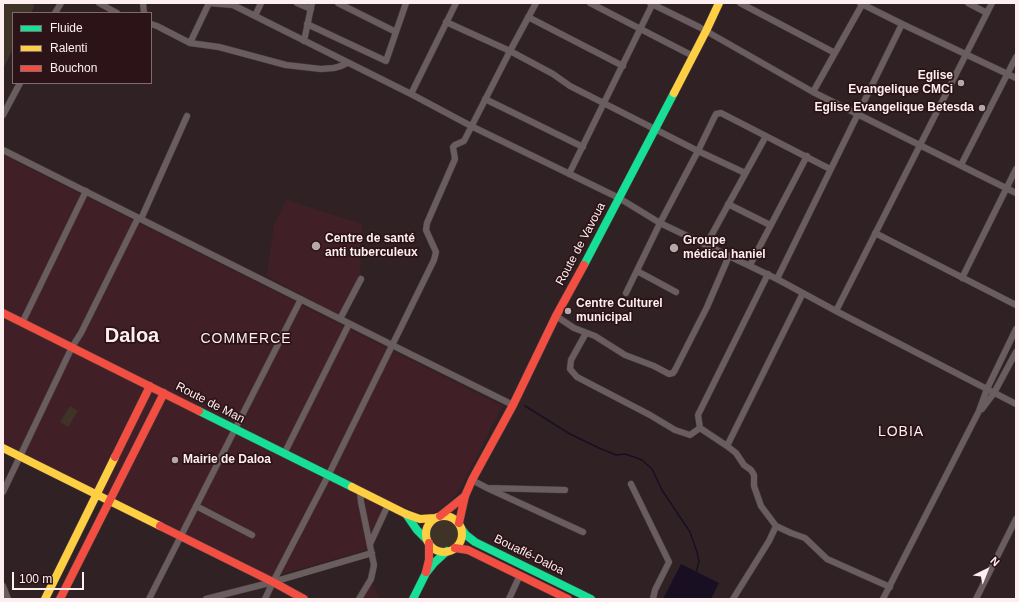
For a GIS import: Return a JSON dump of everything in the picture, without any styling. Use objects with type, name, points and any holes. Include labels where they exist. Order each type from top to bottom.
[{"type":"main road","name":"Route de Vavoua","points":[[460,525],[465,496],[472,480],[513,405],[556,316],[693,56],[719,3]]},
{"type":"main road","name":"Route de Man","points":[[3,313],[360,492],[386,508],[420,519],[437,517]]},
{"type":"main road","points":[[45,599],[150,386]]},
{"type":"main road","points":[[60,599],[164,393]]},
{"type":"main road","points":[[3,448],[273,582],[304,599]]},
{"type":"main road","points":[[426,574],[428,541],[426,533],[428,526],[432,520],[465,496]]},
{"type":"main road","points":[[406,514],[431,546],[439,551],[451,550]]},
{"type":"main road","points":[[413,599],[426,574],[434,563],[458,546],[461,539],[462,532],[460,525],[451,517],[437,517]]},
{"type":"main road","name":"Bouaflé-Daloa","points":[[460,525],[466,535],[475,542],[591,599]]},
{"type":"main road","name":"Bouaflé-Daloa","points":[[451,550],[468,550],[568,599]]},
{"type":"street","points":[[56,12],[61,3]]},
{"type":"street","points":[[99,3],[115,12]]},
{"type":"street","points":[[190,42],[209,3],[233,5],[472,126],[619,198],[660,223],[768,274],[1016,404]]},
{"type":"street","points":[[255,16],[261,3]]},
{"type":"street","points":[[297,3],[311,6],[304,41]]},
{"type":"street","points":[[338,3],[396,32]]},
{"type":"street","points":[[308,24],[385,61],[387,60],[406,3]]},
{"type":"street","points":[[411,94],[456,3]]},
{"type":"street","points":[[265,599],[328,476],[435,256],[436,252],[426,230],[427,223],[455,158],[454,147],[455,145],[464,141],[536,3]]},
{"type":"street","points":[[590,3],[693,56]]},
{"type":"street","points":[[569,174],[641,29],[652,3],[706,31],[813,92],[1016,193]]},
{"type":"street","points":[[740,3],[836,53]]},
{"type":"street","points":[[813,92],[836,53],[861,3],[1016,78]]},
{"type":"street","points":[[968,3],[987,12]]},
{"type":"street","points":[[836,310],[992,3]]},
{"type":"street","points":[[528,17],[623,66]]},
{"type":"street","points":[[446,22],[510,52],[553,74],[570,86],[698,151],[745,173]]},
{"type":"street","points":[[152,24],[190,42],[240,52],[286,65],[320,69],[334,68],[348,63]]},
{"type":"street","points":[[777,279],[902,24]]},
{"type":"street","points":[[961,165],[1016,57]]},
{"type":"street","points":[[3,115],[19,84]]},
{"type":"street","points":[[485,99],[582,147]]},
{"type":"street","points":[[626,293],[716,114],[721,113],[830,169]]},
{"type":"street","points":[[3,492],[72,348],[140,218],[187,116]]},
{"type":"street","points":[[706,245],[766,136]]},
{"type":"street","points":[[3,150],[513,405]]},
{"type":"street","points":[[750,265],[807,156]]},
{"type":"street","points":[[962,278],[1016,169]]},
{"type":"street","points":[[22,322],[86,191]]},
{"type":"street","points":[[728,204],[770,225]]},
{"type":"street","points":[[875,233],[1016,305]]},
{"type":"street","points":[[556,316],[574,328],[595,336],[624,355],[654,366],[669,374],[673,373],[707,307],[729,256]]},
{"type":"street","points":[[637,270],[676,292]]},
{"type":"street","points":[[768,274],[698,415],[700,428],[736,453],[744,464],[751,470],[754,475],[754,486],[761,506],[776,526],[805,538],[827,559],[890,587]]},
{"type":"street","points":[[340,319],[361,279]]},
{"type":"street","points":[[727,446],[802,292]]},
{"type":"street","points":[[149,599],[301,299]]},
{"type":"street","points":[[284,454],[349,324]]},
{"type":"street","points":[[884,599],[979,411],[986,389],[1016,329]]},
{"type":"street","points":[[586,333],[571,360],[570,369],[577,377],[650,415],[675,430],[690,435],[700,428]]},
{"type":"street","points":[[979,411],[994,393],[1016,352]]},
{"type":"street","points":[[472,480],[583,532]]},
{"type":"street","points":[[631,484],[668,562],[652,599]]},
{"type":"street","points":[[487,488],[565,490]]},
{"type":"street","points":[[359,599],[371,579],[374,565],[360,492]]},
{"type":"street","points":[[196,506],[252,535]]},
{"type":"street","points":[[370,544],[386,508]]},
{"type":"street","points":[[976,599],[1015,523]]},
{"type":"street","points":[[733,599],[769,541],[776,526]]},
{"type":"street","points":[[206,599],[273,582],[372,553]]},
{"type":"street","points":[[509,599],[520,576]]},
{"type":"street","points":[[3,586],[8,599]]},
{"type":"shaded area","points":[[3,3],[33,3],[34,7],[32,12],[12,12],[12,51],[3,69]]},
{"type":"shaded area","points":[[3,155],[502,406],[461,487],[437,512],[428,514],[419,513],[389,501],[371,537],[367,550],[270,577],[3,443]]},
{"type":"shaded area","name":"Centre de santé anti tuberculeux","points":[[286,200],[362,224],[360,276],[339,315],[267,276],[274,225]]},
{"type":"shaded area","points":[[70,406],[78,411],[68,427],[60,422]]},
{"type":"shaded area","points":[[444,519],[454,524],[459,534],[454,544],[444,549],[434,544],[429,534],[434,524]]},
{"type":"shaded area","points":[[681,564],[719,583],[711,599],[663,599]]},
{"type":"shaded area","points":[[371,580],[380,599],[362,599]]},
{"type":"waterway","points":[[525,406],[570,434],[616,455],[625,454],[642,460],[652,469],[662,490],[690,532],[699,561],[696,573]]},
{"type":"traffic: fast","points":[[584,265],[674,93]]},
{"type":"traffic: fast","points":[[199,411],[352,487]]},
{"type":"traffic: fast","points":[[406,514],[417,530],[427,540]]},
{"type":"traffic: fast","points":[[461,528],[466,535],[475,542],[591,599]]},
{"type":"traffic: fast","points":[[413,599],[426,573],[447,551]]},
{"type":"traffic: slow","points":[[674,93],[719,3]]},
{"type":"traffic: slow","points":[[3,448],[160,526]]},
{"type":"traffic: slow","points":[[45,599],[115,457]]},
{"type":"traffic: slow","points":[[352,487],[406,514],[420,519],[435,518]]},
{"type":"traffic: slow","points":[[448,516],[457,521],[461,527],[462,534],[461,541],[457,547],[448,552],[440,552],[431,547],[427,541],[426,530],[431,521],[437,517],[448,516]]},
{"type":"traffic: jam","points":[[459,523],[465,496],[472,480],[513,405],[556,316],[584,265]]},
{"type":"traffic: jam","points":[[3,313],[199,411]]},
{"type":"traffic: jam","points":[[115,457],[150,386]]},
{"type":"traffic: jam","points":[[60,599],[164,393]]},
{"type":"traffic: jam","points":[[440,516],[465,496]]},
{"type":"traffic: jam","points":[[160,526],[304,599]]},
{"type":"traffic: jam","points":[[426,572],[429,560],[429,543]]},
{"type":"traffic: jam","points":[[455,548],[468,550],[568,599]]},
{"type":"place","name":"Eglise Evangelique CMCi","points":[[961,83]]},
{"type":"place","name":"Eglise Evangelique Betesda","points":[[982,108]]},
{"type":"place","name":"Centre de santé anti tuberculeux","points":[[316,246]]},
{"type":"place","name":"Groupe médical haniel","points":[[674,248]]},
{"type":"place","name":"Centre Culturel municipal","points":[[568,311]]},
{"type":"place","name":"Mairie de Daloa","points":[[175,460]]},
{"type":"district","name":"Daloa","points":[[132,336]]},
{"type":"district","name":"COMMERCE","points":[[246,339]]},
{"type":"district","name":"LOBIA","points":[[901,432]]}]
